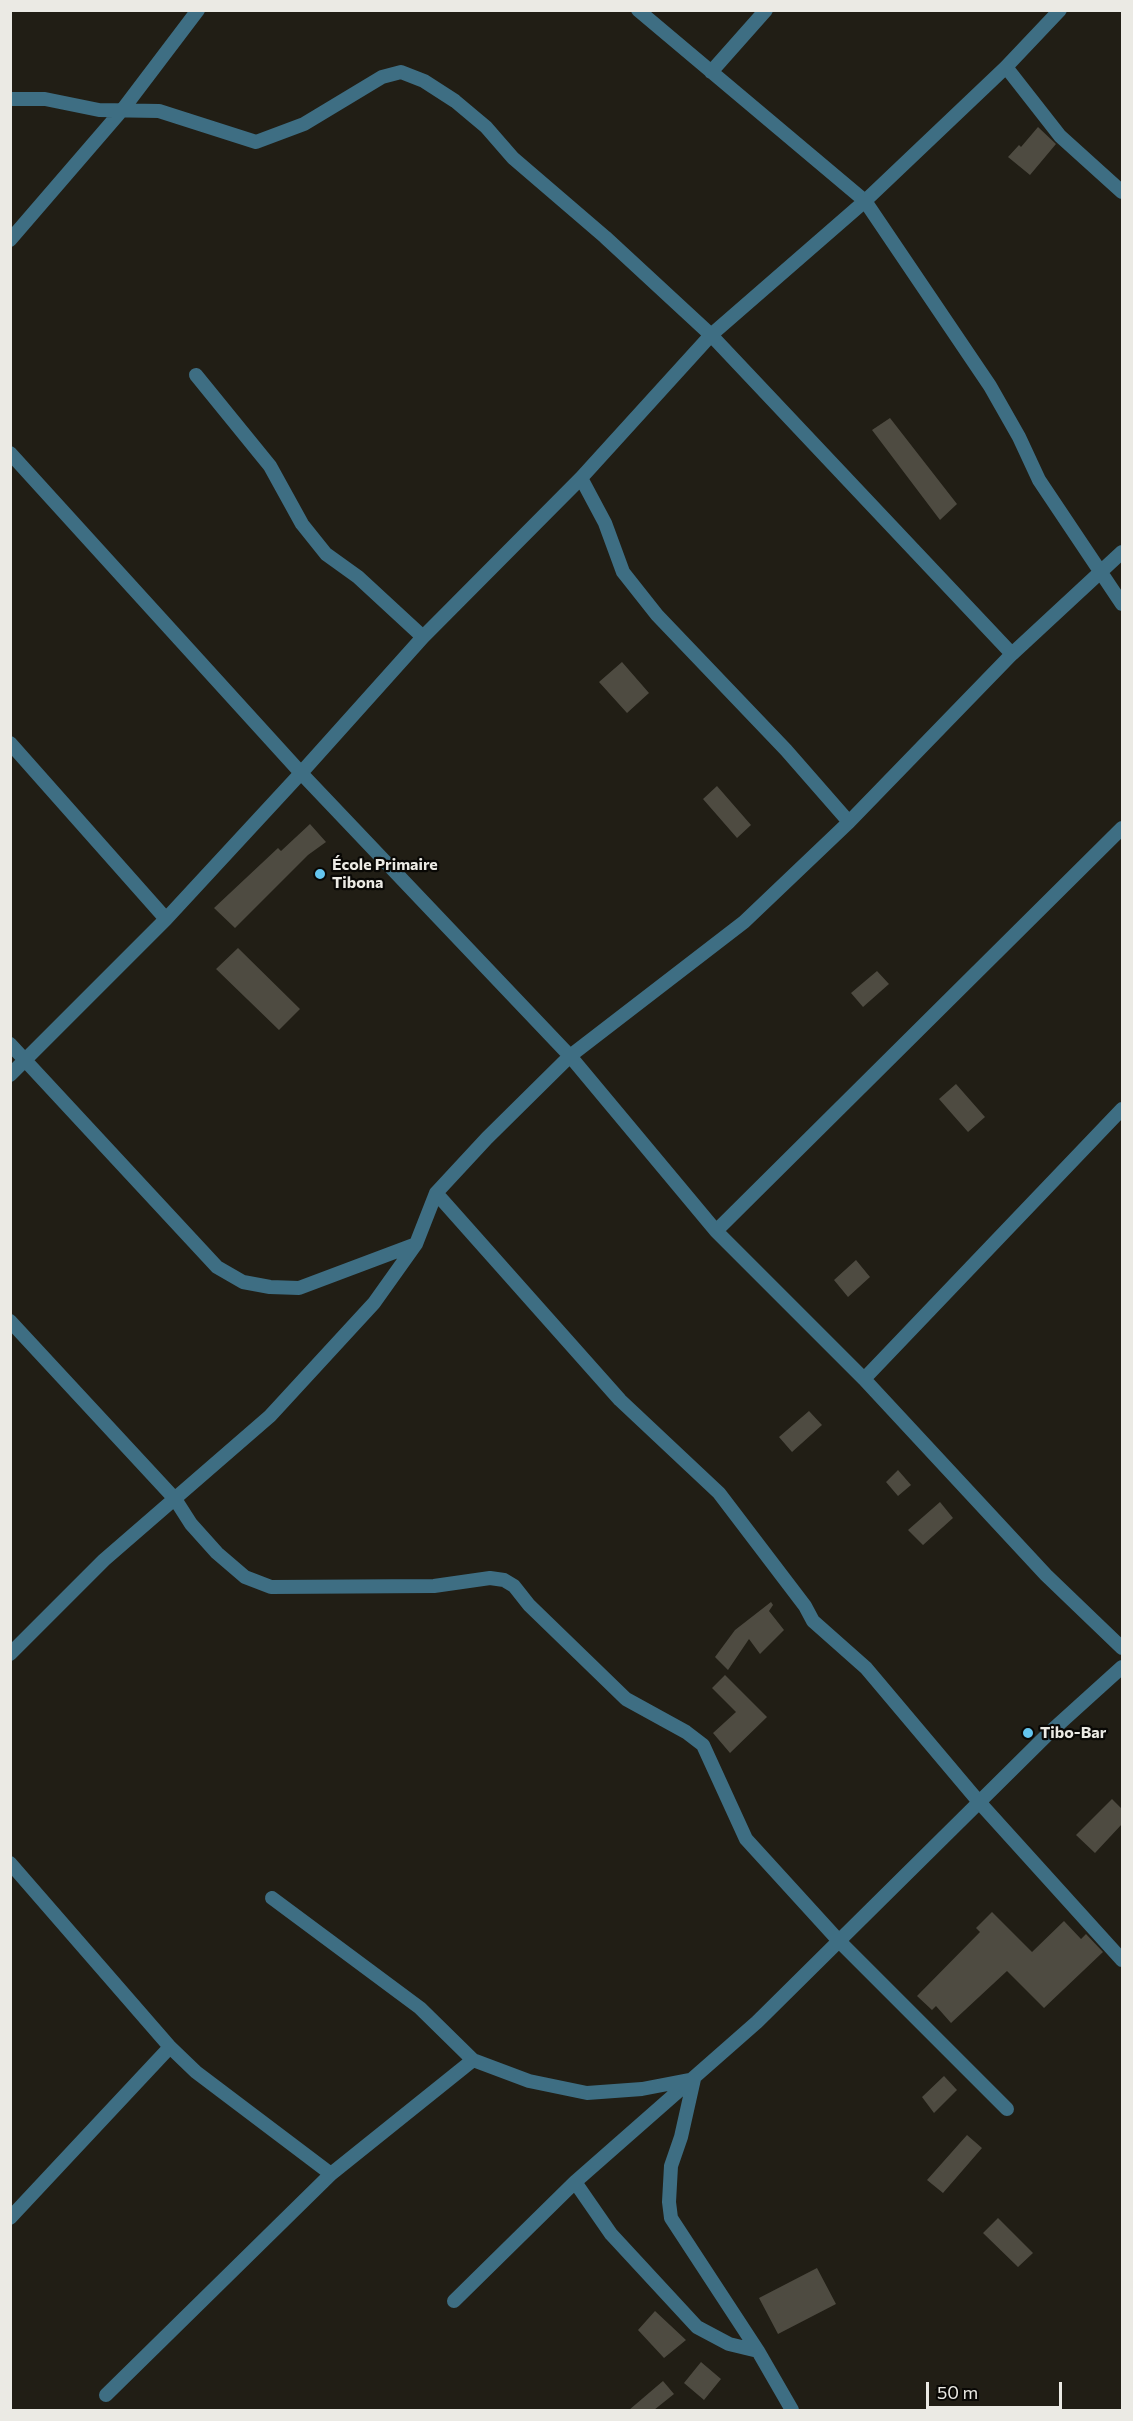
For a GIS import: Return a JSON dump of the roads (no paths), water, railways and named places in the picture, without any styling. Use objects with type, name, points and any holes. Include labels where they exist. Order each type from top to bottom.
[{"type":"street","points":[[10,240],[123,109],[198,10]]},
{"type":"street","points":[[638,10],[865,201],[990,386],[1019,437],[1039,480],[1122,604]]},
{"type":"street","points":[[711,72],[766,10]]},
{"type":"street","points":[[10,1075],[166,919],[423,637],[581,478],[711,335],[865,201],[1006,67],[1060,10]]},
{"type":"street","points":[[1006,67],[1060,136],[1122,192]]},
{"type":"street","points":[[10,99],[45,99],[99,110],[159,111],[256,142],[304,124],[382,77],[401,72],[424,81],[463,107],[513,158],[605,237],[711,335],[1012,654]]},
{"type":"street","points":[[196,375],[270,466],[302,524],[326,554],[358,577],[423,637]]},
{"type":"street","points":[[10,453],[301,773],[570,1056],[716,1231],[864,1379],[1046,1575],[1122,1648]]},
{"type":"street","points":[[581,478],[605,523],[624,573],[657,615],[786,750],[849,822]]},
{"type":"street","points":[[10,1654],[104,1560],[270,1416],[374,1303],[416,1244],[436,1192],[570,1056],[744,922],[849,822],[1012,654],[1101,574],[1122,552]]},
{"type":"street","points":[[10,743],[166,919]]},
{"type":"street","points":[[716,1231],[1122,828]]},
{"type":"street","points":[[10,1044],[217,1267],[243,1282],[270,1287],[299,1288],[416,1244]]},
{"type":"street","points":[[864,1379],[1122,1109]]},
{"type":"street","points":[[436,1192],[620,1400],[719,1493],[805,1606],[813,1621],[866,1668],[979,1802],[1122,1960]]},
{"type":"street","points":[[10,1321],[175,1499],[191,1524],[217,1553],[245,1577],[271,1587],[434,1586],[490,1578],[504,1580],[514,1586],[529,1605],[626,1699],[686,1732],[702,1745],[746,1839],[839,1941],[1007,2109]]},
{"type":"street","points":[[454,2301],[575,2182],[758,2022],[1049,1733],[1122,1667]]},
{"type":"street","points":[[10,1863],[170,2047],[196,2072],[331,2174]]},
{"type":"street","points":[[272,1898],[420,2007],[473,2060],[529,2081],[587,2093],[642,2089],[694,2079]]},
{"type":"street","points":[[10,2218],[170,2047]]},
{"type":"street","points":[[106,2395],[331,2174],[473,2060]]},
{"type":"street","points":[[694,2079],[681,2137],[671,2166],[669,2202],[671,2218],[758,2351],[792,2410]]},
{"type":"street","points":[[575,2182],[611,2234],[698,2327],[729,2344],[758,2351]]},
{"type":"place","name":"École Primaire Tibona","points":[[320,874]]},
{"type":"place","name":"Tibo-Bar","points":[[1028,1733]]}]
